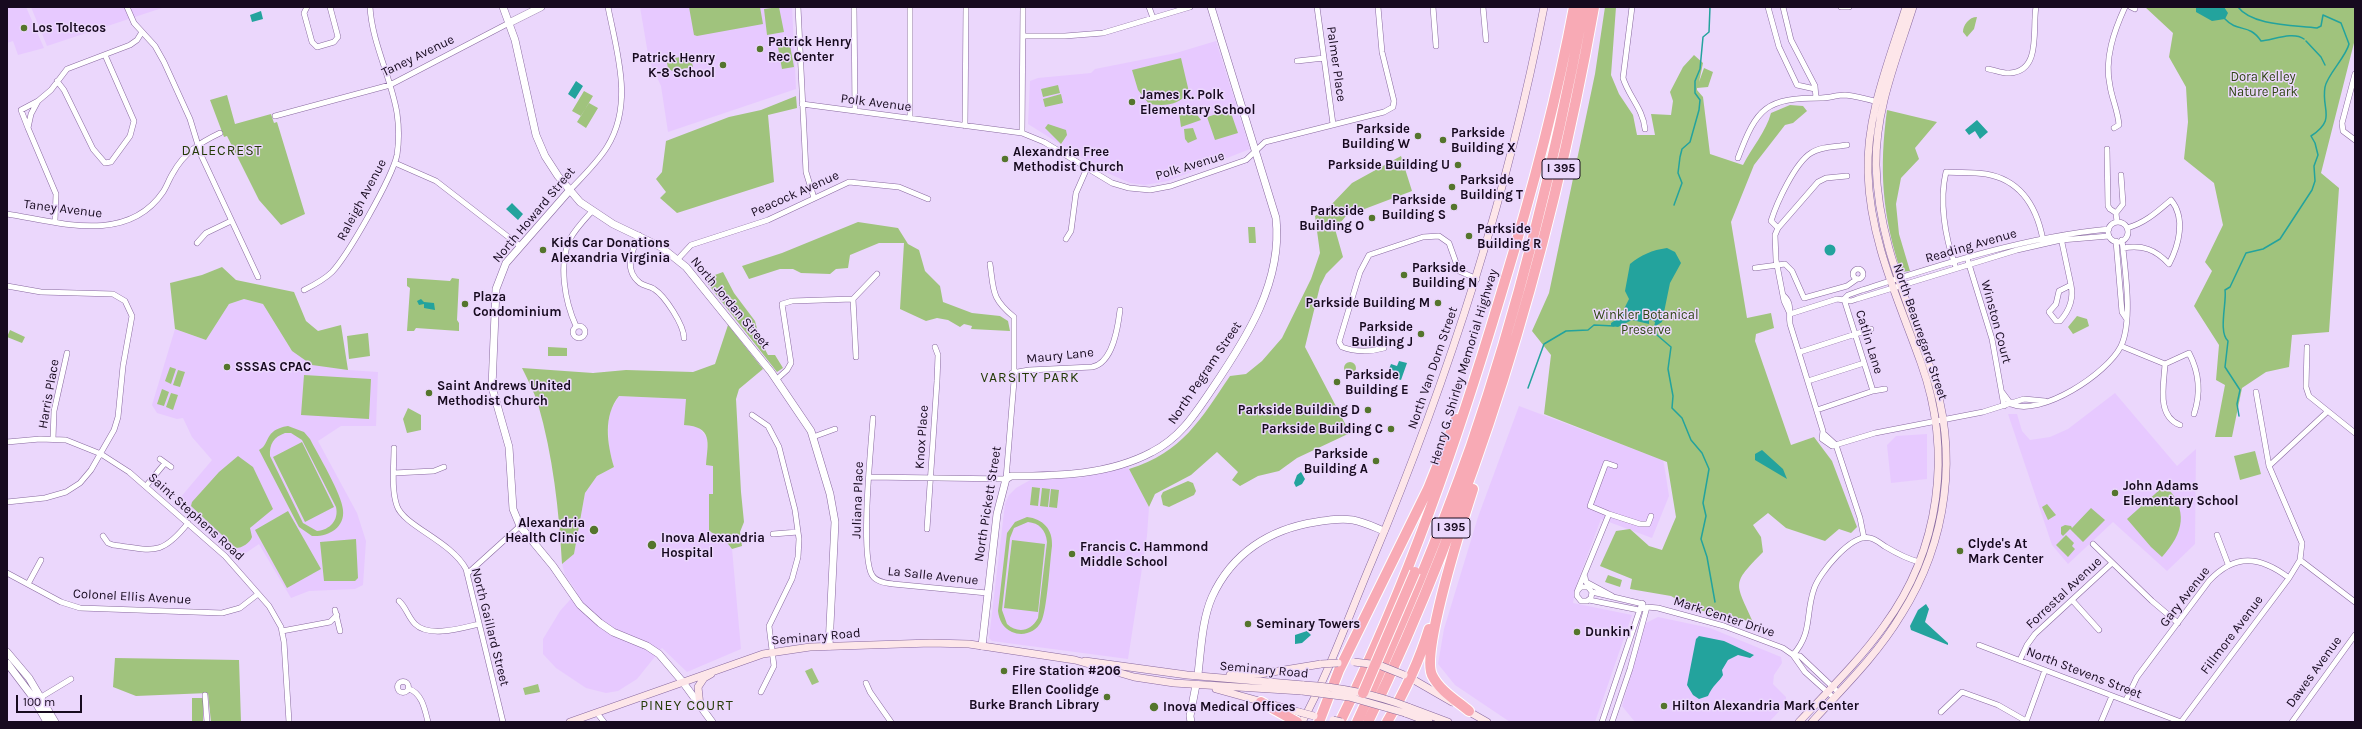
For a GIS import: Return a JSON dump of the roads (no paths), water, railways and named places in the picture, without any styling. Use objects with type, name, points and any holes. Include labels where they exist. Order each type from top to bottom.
[{"type":"highway","name":"Henry G. Shirley Memorial Highway","points":[[1337,722],[1410,567],[1444,475],[1488,339],[1529,201],[1560,77],[1574,7]]},
{"type":"highway","points":[[1357,722],[1418,580],[1471,446],[1510,321],[1553,160],[1584,7]]},
{"type":"highway","name":"I 395","points":[[1368,722],[1400,655],[1469,483],[1519,329],[1552,209],[1583,68],[1594,7]]},
{"type":"highway","points":[[1362,696],[1394,624],[1446,494],[1489,368],[1553,160]]},
{"type":"highway","points":[[1469,711],[1436,681],[1429,665],[1444,590],[1519,329]]},
{"type":"highway","points":[[1318,719],[1340,663],[1428,489],[1488,339]]},
{"type":"highway","points":[[1387,722],[1444,590]]},
{"type":"highway","points":[[1261,702],[1298,719]]},
{"type":"main road","name":"North Van Dorn Street","points":[[1298,719],[1384,531],[1441,386],[1477,279],[1516,136],[1544,7]]},
{"type":"main road","name":"North Beauregard Street","points":[[1799,722],[1886,625],[1903,597],[1919,562],[1931,527],[1939,481],[1936,422],[1923,369],[1896,283],[1885,239],[1878,199],[1876,152],[1880,102],[1906,7]]},
{"type":"main road","name":"North Beauregard Street","points":[[1880,102],[1913,7]]},
{"type":"main road","name":"North Beauregard Street","points":[[1812,722],[1884,640],[1902,615],[1931,553],[1940,524],[1947,462],[1944,420],[1931,370],[1896,283]]},
{"type":"main road","name":"Seminary Road","points":[[570,722],[725,666],[773,652],[829,646],[931,643],[982,646],[1075,660],[1174,684],[1303,688],[1329,686],[1448,722]]},
{"type":"main road","points":[[1195,675],[1260,674],[1321,664],[1354,662],[1379,665],[1407,676],[1487,722]]},
{"type":"main road","points":[[700,706],[697,690],[700,683],[725,666]]},
{"type":"main road","name":"Seminary Road","points":[[1103,666],[1303,688]]},
{"type":"main road","points":[[1196,685],[1261,702]]},
{"type":"main road","name":"Seminary Road","points":[[1407,710],[1429,722]]},
{"type":"main road","points":[[1298,719],[1318,719],[1337,722]]},
{"type":"street","points":[[127,7],[134,23],[155,46],[164,62],[190,119],[197,144],[258,277]]},
{"type":"street","points":[[306,7],[304,13],[312,42],[317,47],[334,42],[338,37],[330,7]]},
{"type":"street","name":"Raleigh Avenue","points":[[304,290],[322,280],[339,263],[381,193],[394,163],[399,138],[398,119],[370,7]]},
{"type":"street","name":"North Jordan Street","points":[[503,7],[510,23],[520,60],[536,135],[548,162],[569,191],[613,224],[639,235],[661,247],[678,259],[693,274],[777,379],[803,417],[813,437],[830,494],[835,522],[829,646]]},
{"type":"street","name":"Taney Avenue","points":[[275,116],[390,85],[541,7]]},
{"type":"street","name":"North Howard Street","points":[[608,7],[622,86],[619,117],[615,131],[606,148],[520,246],[504,267],[496,288],[492,386],[495,404],[508,442],[513,503],[520,526],[553,566],[586,612],[613,632],[655,651],[682,681],[712,722]]},
{"type":"street","points":[[798,7],[806,172],[814,198]]},
{"type":"street","points":[[854,7],[855,111]]},
{"type":"street","points":[[910,7],[910,118]]},
{"type":"street","points":[[965,126],[966,7]]},
{"type":"street","points":[[1022,133],[1023,7]]},
{"type":"street","points":[[1149,7],[1153,18]]},
{"type":"street","points":[[1023,36],[1092,34],[1190,7]]},
{"type":"street","name":"North Pegram Street","points":[[870,477],[1018,479],[1024,476],[1093,472],[1143,457],[1172,440],[1192,417],[1250,331],[1261,305],[1274,259],[1277,238],[1276,218],[1256,149],[1211,7]]},
{"type":"street","name":"Palmer Place","points":[[1318,7],[1333,124]]},
{"type":"street","name":"Polk Avenue","points":[[802,104],[1022,133],[1037,138],[1102,178],[1123,187],[1141,190],[1159,189],[1246,160],[1251,157],[1256,149],[1265,142],[1384,112],[1393,107],[1393,94],[1381,46],[1378,7]]},
{"type":"street","points":[[1433,7],[1436,46]]},
{"type":"street","points":[[1483,7],[1486,40]]},
{"type":"street","points":[[1632,7],[1623,78],[1626,88],[1643,115],[1646,130]]},
{"type":"street","points":[[1768,7],[1781,52],[1797,85],[1815,89]]},
{"type":"street","points":[[1783,7],[1794,46],[1815,89],[1816,98]]},
{"type":"street","points":[[1841,7],[1849,7]]},
{"type":"street","points":[[1988,69],[2007,74],[2022,69],[2028,64],[2033,48],[2036,7]]},
{"type":"street","points":[[2114,128],[2119,125],[2109,85],[2110,57],[2113,37],[2125,7]]},
{"type":"street","points":[[55,221],[57,199],[54,184],[20,113],[21,110],[38,101],[51,90],[67,69],[105,55],[134,42],[142,32]]},
{"type":"street","points":[[57,81],[64,90],[96,154],[101,161],[108,163],[117,156],[130,136],[134,121],[105,55]]},
{"type":"street","points":[[1297,61],[1324,58]]},
{"type":"street","points":[[2355,74],[2342,123],[2343,131],[2355,140]]},
{"type":"street","points":[[1738,158],[1749,130],[1762,111],[1781,101],[1844,95],[1880,102]]},
{"type":"street","points":[[28,128],[31,114],[38,101]]},
{"type":"street","name":"Taney Avenue","points":[[7,214],[98,227],[113,225],[135,217],[158,198],[178,164],[197,144],[220,133]]},
{"type":"street","points":[[1778,228],[1771,220],[1784,187],[1810,154],[1819,149],[1847,145]]},
{"type":"street","points":[[2107,149],[2108,206],[2116,212]]},
{"type":"street","points":[[394,163],[436,181],[520,246]]},
{"type":"street","points":[[1066,239],[1071,231],[1076,193],[1087,168]]},
{"type":"street","points":[[1955,265],[1942,202],[1942,188],[1946,172],[1986,174],[2012,184],[2023,194],[2036,213],[2044,244]]},
{"type":"street","points":[[2117,222],[2116,212],[2123,204],[2121,175]]},
{"type":"street","points":[[1847,176],[1826,178],[1818,182],[1778,228],[1774,239],[1777,265],[1786,311],[1790,314],[1790,324],[1800,352],[1824,434],[1828,441],[1836,445],[1875,433],[1936,422],[2004,406],[2024,399],[2044,402]]},
{"type":"street","name":"Peacock Avenue","points":[[678,259],[691,245],[768,220],[814,198],[853,182],[899,187],[928,198]]},
{"type":"street","points":[[2123,248],[2137,246],[2154,250],[2170,264],[2178,240],[2179,215],[2171,200],[2155,215],[2136,226],[2127,228]]},
{"type":"street","points":[[576,326],[568,302],[565,256],[572,235],[593,210]]},
{"type":"street","points":[[197,243],[206,233],[231,221]]},
{"type":"street","points":[[2117,222],[2123,223],[2127,228],[2128,234],[2122,240],[2116,241],[2109,236],[2109,229],[2112,224],[2117,222]]},
{"type":"street","name":"Reading Avenue","points":[[1968,261],[2044,244],[2061,238],[2109,229]]},
{"type":"street","points":[[639,235],[630,257],[632,275],[641,284],[654,289],[662,296],[681,323],[684,338]]},
{"type":"street","points":[[1384,348],[1374,351],[1349,349],[1342,347],[1339,342],[1360,272],[1369,255],[1423,237],[1439,236],[1448,243],[1459,271],[1477,279]]},
{"type":"street","name":"Reading Avenue","points":[[1790,314],[1837,299],[1851,301],[1896,283],[2043,238],[2109,236]]},
{"type":"street","points":[[2061,238],[2072,285],[2071,302],[2064,317],[2060,321],[2056,321],[2049,312],[2056,304],[2059,290],[2072,285]]},
{"type":"street","points":[[2011,404],[2025,408],[2056,400],[2070,392],[2104,366],[2121,346],[2128,311],[2122,240]]},
{"type":"street","points":[[2116,241],[2122,312],[2126,318]]},
{"type":"street","name":"Winston Court","points":[[1968,261],[1992,339],[2004,406]]},
{"type":"street","name":"North Pickett Street","points":[[982,646],[997,514],[1006,479],[1012,404],[1014,317],[1000,306],[994,296],[990,264]]},
{"type":"street","points":[[1755,268],[1785,264],[1792,271],[1804,298],[1844,286],[1856,279],[1864,296]]},
{"type":"street","points":[[777,379],[787,370],[791,363],[781,310],[782,304],[785,302],[853,299],[877,274]]},
{"type":"street","name":"Reading Avenue","points":[[1844,299],[1848,295],[1862,290],[1896,283]]},
{"type":"street","points":[[7,286],[41,292],[113,294],[123,299],[130,307],[131,324],[123,366],[120,409],[114,430],[88,475],[80,483],[66,492],[45,498],[7,502]]},
{"type":"street","points":[[853,299],[856,357]]},
{"type":"street","name":"Catlin Lane","points":[[1844,299],[1873,391]]},
{"type":"street","name":"Maury Lane","points":[[1012,373],[1029,370],[1092,367],[1100,364],[1115,338],[1120,310]]},
{"type":"street","points":[[1800,352],[1871,329]]},
{"type":"street","points":[[2121,346],[2165,364],[2190,354],[2199,384],[2194,414]]},
{"type":"street","name":"Knox Place","points":[[927,529],[938,356],[935,347]]},
{"type":"street","points":[[2307,347],[2306,388],[2312,400],[2355,433]]},
{"type":"street","name":"Harris Place","points":[[53,439],[54,415],[67,353]]},
{"type":"street","points":[[1808,381],[1864,363]]},
{"type":"street","points":[[2165,364],[2163,402],[2171,419],[2180,425]]},
{"type":"street","points":[[1817,410],[1873,391],[1885,389]]},
{"type":"street","name":"Winston Court","points":[[2002,392],[2011,404]]},
{"type":"street","points":[[2256,392],[2269,466],[2300,536],[2302,547],[2300,560],[2355,602]]},
{"type":"street","points":[[2269,466],[2327,412]]},
{"type":"street","points":[[752,415],[763,421],[777,442],[795,510],[798,532],[798,557],[793,575],[769,626],[774,666],[761,692]]},
{"type":"street","name":"Juliana Place","points":[[872,418],[870,477],[867,498],[868,561],[872,576],[877,580]]},
{"type":"street","points":[[813,437],[835,429]]},
{"type":"street","name":"Saint Stephens Road","points":[[7,442],[53,439],[72,441],[101,454],[119,465],[146,486],[226,556],[275,615],[282,632],[289,722]]},
{"type":"street","points":[[1836,445],[1860,518],[1864,538]]},
{"type":"street","name":"North Gaillard Street","points":[[394,448],[395,500],[400,512],[451,549],[460,560],[467,574],[503,722]]},
{"type":"street","points":[[160,459],[170,467]]},
{"type":"street","points":[[146,486],[165,463]]},
{"type":"street","points":[[1615,466],[1606,463],[1590,506],[1640,524],[1648,524],[1651,516]]},
{"type":"street","points":[[394,473],[434,471],[444,467]]},
{"type":"street","points":[[1609,514],[1585,577],[1578,590],[1577,594],[1579,600],[1583,602],[1589,600],[1639,610],[1647,607]]},
{"type":"street","points":[[1195,675],[1205,622],[1212,598],[1226,572],[1252,546],[1273,534],[1290,527],[1334,520],[1352,520],[1384,531]]},
{"type":"street","points":[[103,536],[108,543],[113,545],[159,549],[171,543],[188,523]]},
{"type":"street","points":[[467,574],[520,526]]},
{"type":"street","points":[[773,534],[798,532]]},
{"type":"street","points":[[2217,535],[2228,564]]},
{"type":"street","points":[[1793,655],[1806,636],[1812,594],[1816,583],[1846,547],[1854,540],[1869,538],[1894,552],[1919,562]]},
{"type":"street","points":[[2093,544],[2178,623]]},
{"type":"street","points":[[28,584],[41,560]]},
{"type":"street","name":"Fillmore Avenue","points":[[2181,722],[2289,578],[2300,560]]},
{"type":"street","name":"Gary Avenue","points":[[2126,700],[2137,677],[2209,581],[2228,564],[2246,561],[2262,563],[2271,566],[2289,578]]},
{"type":"street","name":"Forrestal Avenue","points":[[2020,660],[2030,639],[2112,563]]},
{"type":"street","name":"Colonel Ellis Avenue","points":[[7,573],[73,607],[117,610],[227,612],[245,604],[258,594]]},
{"type":"street","name":"Mark Center Drive","points":[[1585,577],[1586,582],[1590,585],[1616,598]]},
{"type":"street","name":"La Salle Avenue","points":[[877,580],[894,584],[987,593]]},
{"type":"street","points":[[1578,590],[1586,587],[1592,592],[1589,600]]},
{"type":"street","name":"Mark Center Drive","points":[[1592,592],[1724,626],[1783,648],[1793,655],[1800,656],[1836,696]]},
{"type":"street","points":[[2072,600],[2099,630]]},
{"type":"street","points":[[399,601],[415,624],[424,629],[447,629],[479,624]]},
{"type":"street","points":[[1602,722],[1642,604]]},
{"type":"street","points":[[1612,722],[1630,670],[1647,607]]},
{"type":"street","points":[[282,632],[330,622],[336,613],[339,629],[330,622]]},
{"type":"street","name":"Dawes Avenue","points":[[2292,722],[2355,635]]},
{"type":"street","name":"North Stevens Street","points":[[1979,645],[2181,722]]},
{"type":"street","points":[[7,652],[55,722]]},
{"type":"street","points":[[7,663],[38,699],[47,722]]},
{"type":"street","points":[[1941,712],[1962,692],[1998,705],[2026,721],[2045,670]]},
{"type":"street","points":[[38,699],[71,679]]},
{"type":"street","points":[[866,682],[870,692],[891,722]]},
{"type":"street","points":[[1191,722],[1196,685]]},
{"type":"street","points":[[409,689],[415,692],[422,702],[428,722]]},
{"type":"street","points":[[205,695],[207,722]]},
{"type":"street","points":[[2101,722],[2112,696]]},
{"type":"street","points":[[597,713],[604,722]]},
{"type":"waterway","points":[[1674,205],[1682,183],[1678,173],[1682,149],[1690,142],[1699,110],[1700,100],[1695,93],[1695,81],[1700,69],[1703,37],[1709,32],[1710,7]]},
{"type":"waterway","points":[[2238,7],[2253,18],[2274,24],[2317,28],[2321,26],[2323,15],[2341,23],[2349,44],[2344,55],[2326,82],[2324,95],[2326,119],[2324,124],[2311,136],[2315,143],[2318,155],[2314,166],[2315,181],[2312,190],[2280,239],[2263,249],[2246,253],[2230,287],[2225,290],[2223,324],[2225,337],[2228,341],[2225,367],[2240,390],[2237,404],[2239,416]]},
{"type":"waterway","points":[[2225,19],[2234,26],[2248,30],[2257,35],[2261,41],[2289,36],[2304,39]]},
{"type":"waterway","points":[[2306,41],[2321,57],[2325,65]]},
{"type":"waterway","points":[[1528,388],[1544,344],[1566,331],[1588,330],[1594,325],[1614,326]]},
{"type":"waterway","points":[[1654,327],[1657,335],[1671,347],[1668,369],[1673,396],[1672,408],[1682,418],[1691,440],[1702,453],[1709,469],[1703,503],[1706,516],[1701,539],[1707,557],[1715,602]]},
{"type":"place","name":"Los Toltecos","points":[[24,28]]},
{"type":"place","name":"Patrick Henry Rec Center","points":[[760,49]]},
{"type":"place","name":"Patrick Henry K-8 School","points":[[723,65]]},
{"type":"place","name":"James K. Polk Elementary School","points":[[1132,102]]},
{"type":"place","name":"Parkside Building W","points":[[1418,136]]},
{"type":"place","name":"Parkside Building X","points":[[1443,140]]},
{"type":"place","name":"Alexandria Free Methodist Church","points":[[1005,159]]},
{"type":"place","name":"Parkside Building U","points":[[1458,165]]},
{"type":"place","name":"Parkside Building T","points":[[1452,187]]},
{"type":"place","name":"Parkside Building S","points":[[1454,207]]},
{"type":"place","name":"Parkside Building O","points":[[1372,218]]},
{"type":"place","name":"Parkside Building R","points":[[1469,236]]},
{"type":"place","name":"Kids Car Donations Alexandria Virginia","points":[[543,250]]},
{"type":"place","name":"Parkside Building N","points":[[1404,275]]},
{"type":"place","name":"Parkside Building M","points":[[1438,303]]},
{"type":"place","name":"Plaza Condominium","points":[[465,304]]},
{"type":"place","name":"Parkside Building J","points":[[1421,334]]},
{"type":"place","name":"SSSAS CPAC","points":[[227,367]]},
{"type":"place","name":"Parkside Building E","points":[[1337,382]]},
{"type":"place","name":"Saint Andrews United Methodist Church","points":[[429,393]]},
{"type":"place","name":"Parkside Building D","points":[[1368,410]]},
{"type":"place","name":"Parkside Building C","points":[[1391,429]]},
{"type":"place","name":"Parkside Building A","points":[[1376,461]]},
{"type":"place","name":"John Adams Elementary School","points":[[2115,493]]},
{"type":"place","name":"Alexandria Health Clinic","points":[[594,530]]},
{"type":"place","name":"Inova Alexandria Hospital","points":[[652,545]]},
{"type":"place","name":"Clyde's At Mark Center","points":[[1960,551]]},
{"type":"place","name":"Francis C. Hammond Middle School","points":[[1072,554]]},
{"type":"place","name":"Seminary Towers","points":[[1248,624]]},
{"type":"place","name":"Dunkin'","points":[[1577,632]]},
{"type":"place","name":"Fire Station #206","points":[[1004,671]]},
{"type":"place","name":"Ellen Coolidge Burke Branch Library","points":[[1107,697]]},
{"type":"place","name":"Hilton Alexandria Mark Center","points":[[1664,706]]},
{"type":"place","name":"Inova Medical Offices","points":[[1154,707]]},
{"type":"district","name":"DALECREST","points":[[222,151]]},
{"type":"district","name":"VARSITY PARK","points":[[1030,378]]},
{"type":"district","name":"PINEY COURT","points":[[687,706]]},
{"type":"park label","name":"Dora Kelley Nature Park","points":[[2263,84]]},
{"type":"park label","name":"Winkler Botanical Preserve","points":[[1646,322]]}]
